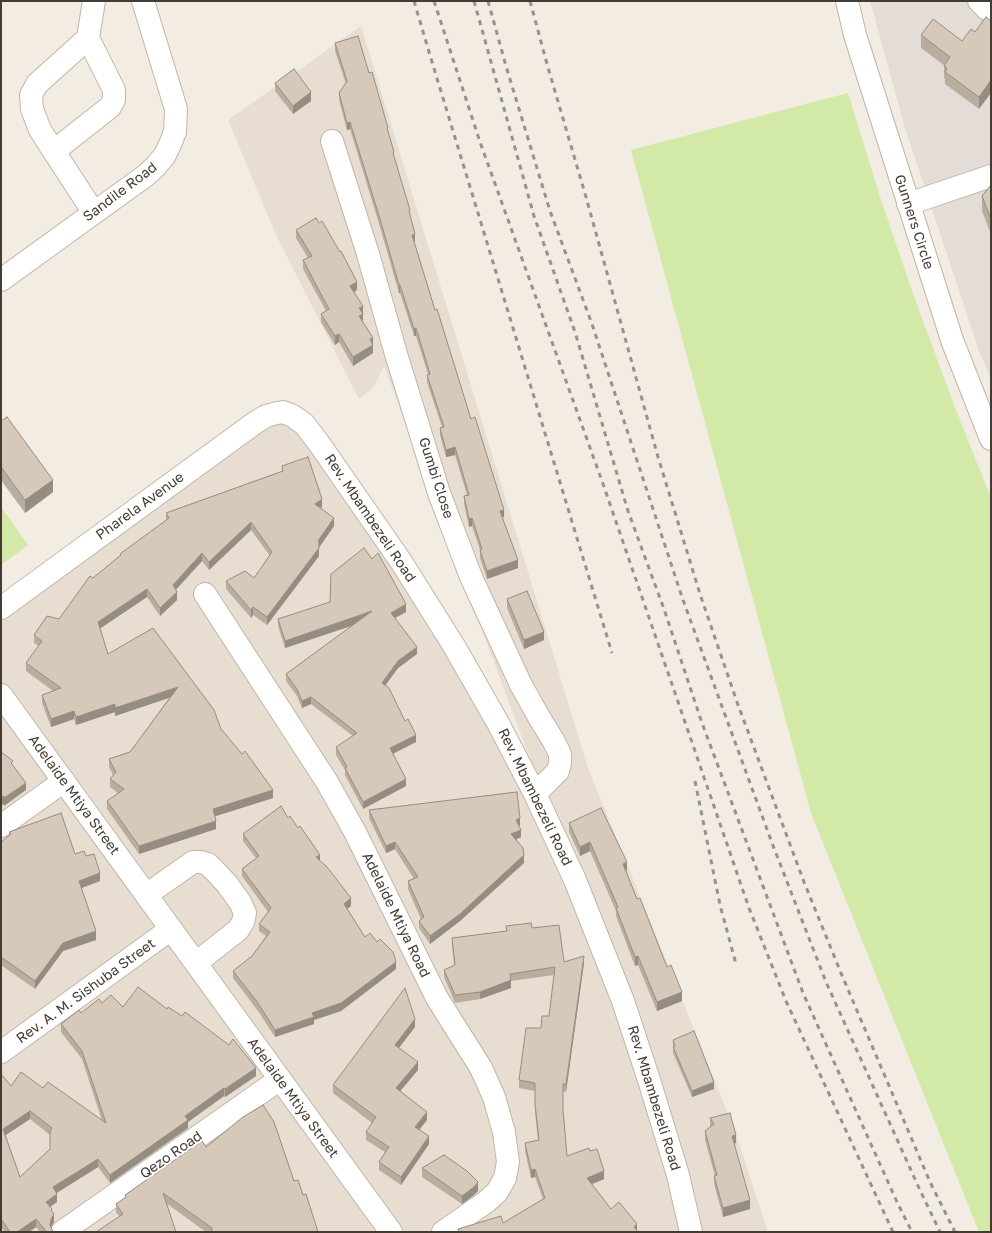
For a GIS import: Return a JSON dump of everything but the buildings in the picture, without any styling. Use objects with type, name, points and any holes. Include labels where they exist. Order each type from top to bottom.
[{"type":"street","points":[[54,151],[110,107],[114,100],[114,90],[88,38],[94,1]]},
{"type":"street","name":"Sandile Road","points":[[1,280],[146,176],[165,155],[175,132],[176,109],[143,1]]},
{"type":"street","name":"Gunners Circle","points":[[847,1],[855,35],[952,340],[991,439]]},
{"type":"street","points":[[979,1],[991,11]]},
{"type":"street","points":[[88,38],[37,84],[31,94],[32,109],[40,130],[94,213]]},
{"type":"street","name":"Gumbi Close","points":[[332,142],[368,254],[396,354],[439,493],[477,591],[522,685],[560,754],[558,771],[535,794]]},
{"type":"street","points":[[908,204],[991,176]]},
{"type":"street","name":"Rev. Mbambezeli Road","points":[[283,412],[293,416],[304,424],[402,563],[454,646],[498,723],[535,794],[575,880],[623,1001],[678,1175],[691,1232]]},
{"type":"street","name":"Pharela Avenue","points":[[1,608],[243,431],[266,416],[283,412]]},
{"type":"street","name":"Adelaide Mtiya Road","points":[[205,594],[327,782],[355,832],[437,998],[481,1068],[494,1097],[504,1132],[508,1162],[505,1178],[497,1192],[486,1202],[443,1232]]},
{"type":"street","name":"Adelaide Mtiya Street","points":[[1,695],[280,1079],[381,1229]]},
{"type":"street","points":[[1,826],[64,781]]},
{"type":"street","points":[[146,895],[186,866],[194,862],[208,864],[227,884],[240,902],[244,912],[244,922],[238,930],[196,963]]},
{"type":"street","name":"Rev. A. M. Sishuba Street","points":[[1,1052],[171,929]]},
{"type":"street","name":"Qezo Road","points":[[62,1232],[280,1079]]},
{"type":"shaded area","points":[[870,1],[991,1],[991,379],[979,351],[905,128]]},
{"type":"shaded area","points":[[361,26],[588,768],[735,1131],[768,1232],[1,1232],[1,608],[283,412],[402,563],[572,872],[384,366],[374,387],[359,399],[276,235],[228,120]]},
{"type":"green space","points":[[848,93],[881,200],[917,305],[991,498],[991,1232],[979,1232],[811,813],[631,150]]},
{"type":"green space","points":[[1,507],[28,545],[1,565]]},
{"type":"railway","points":[[414,1],[612,653]]},
{"type":"railway","points":[[434,1],[480,142],[602,481],[749,908],[786,1001],[893,1232]]},
{"type":"railway","points":[[474,1],[534,216],[575,332],[628,511],[664,609],[702,723],[803,993],[912,1232]]},
{"type":"railway","points":[[488,1],[550,211],[592,324],[683,600],[772,843],[826,982],[940,1232]]},
{"type":"railway","points":[[530,1],[658,457],[700,594],[737,702],[804,882],[841,973],[930,1182],[955,1232]]},
{"type":"railway","points":[[695,781],[720,905],[736,964]]}]
